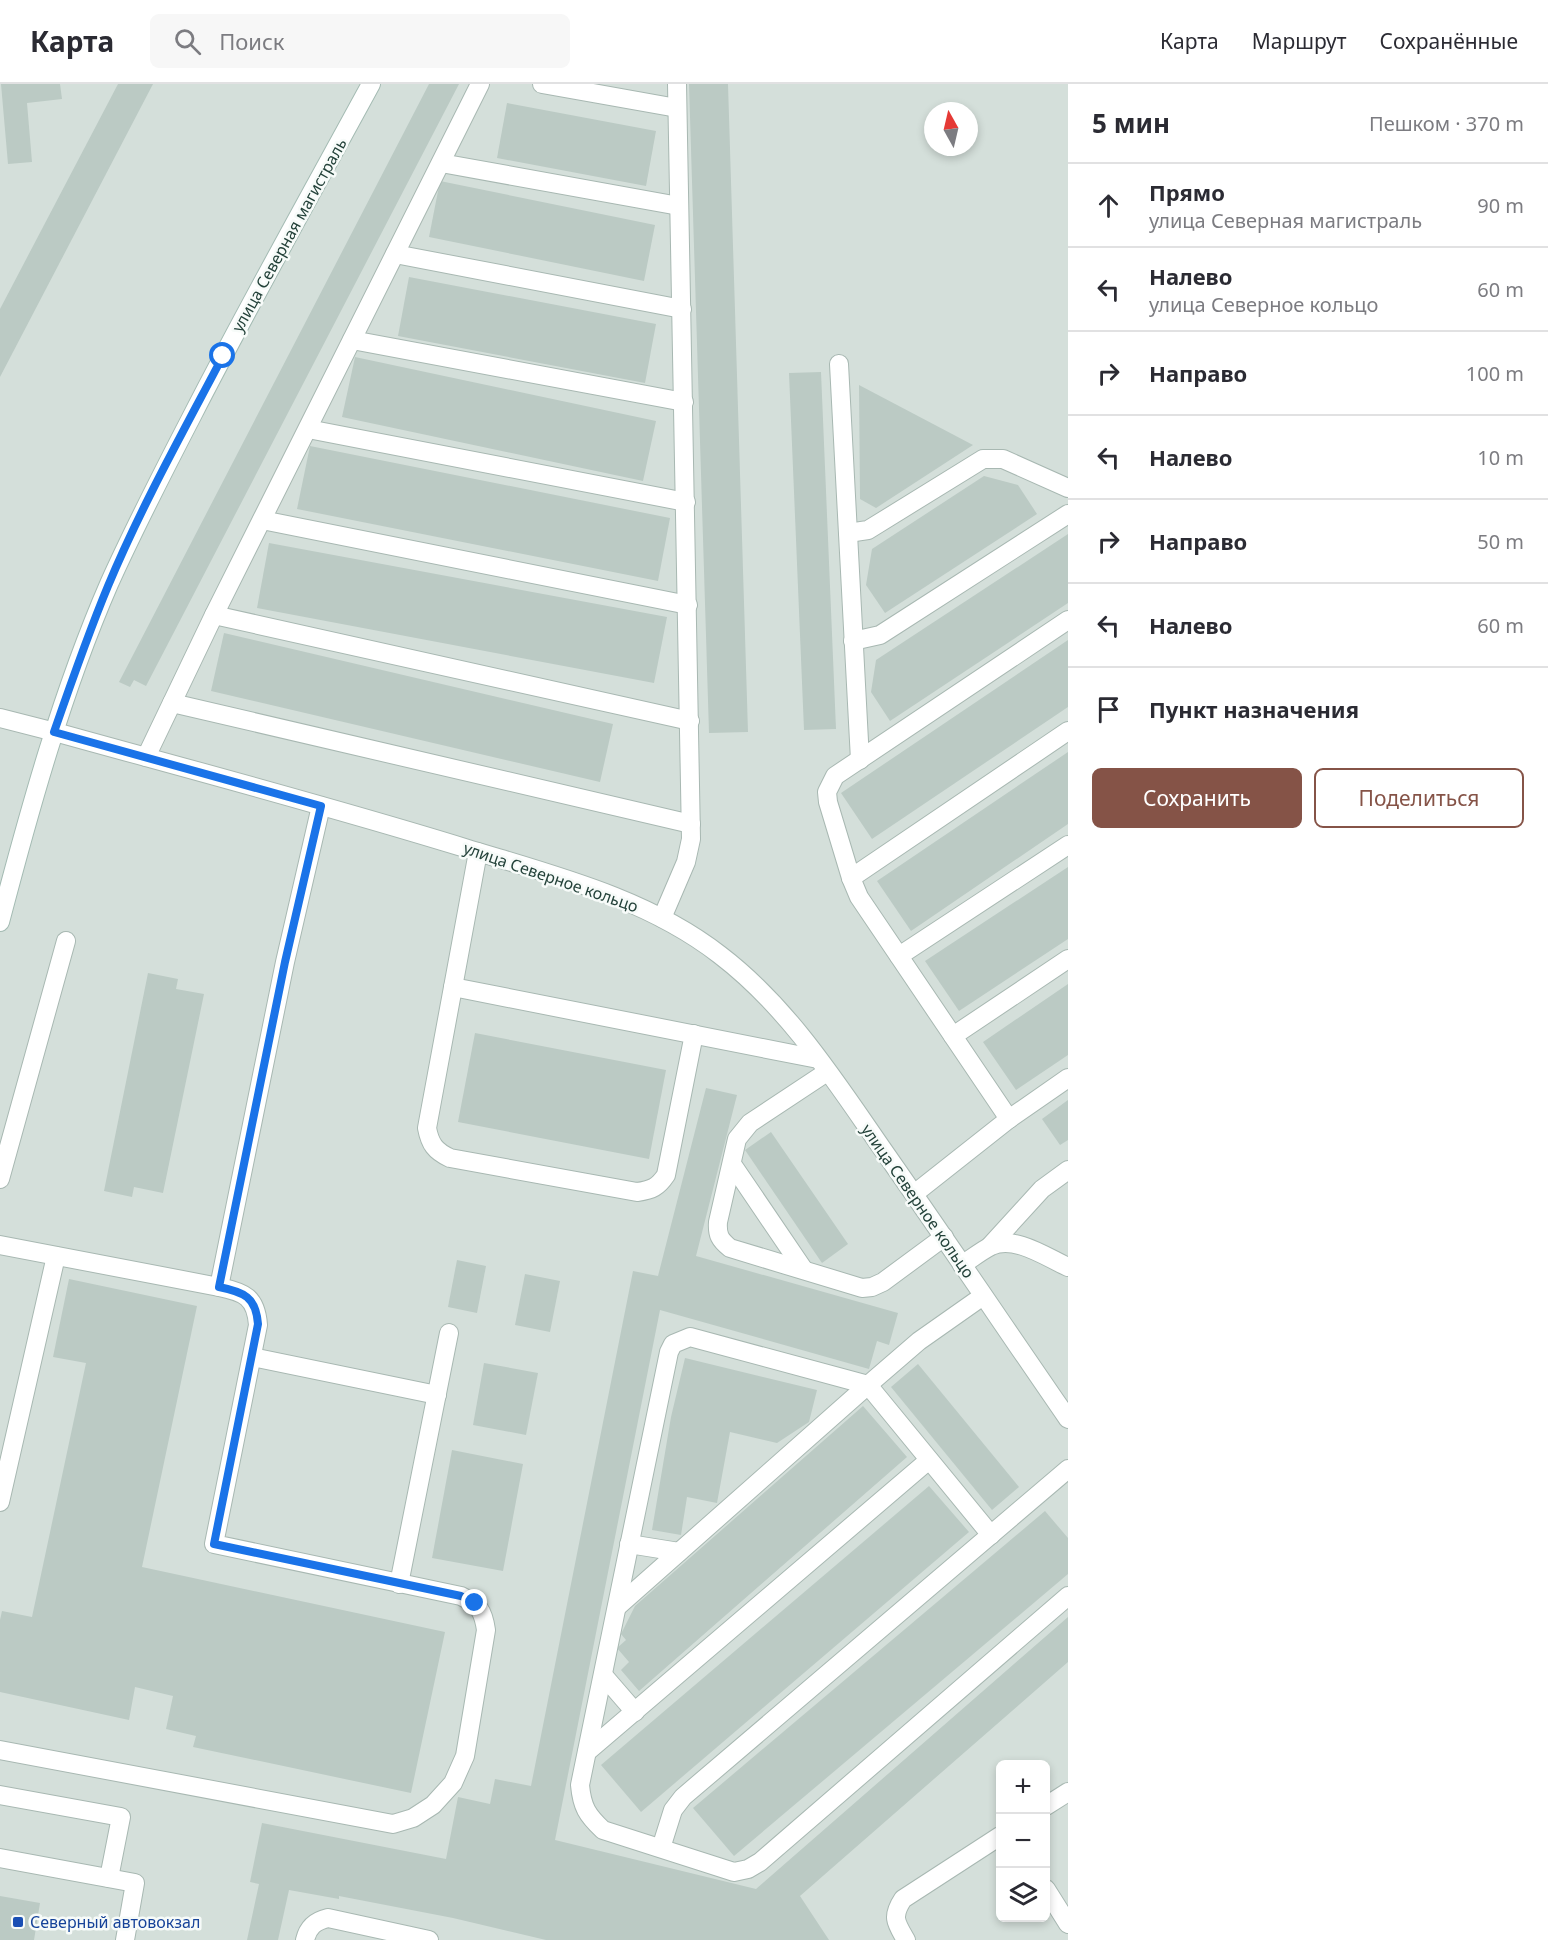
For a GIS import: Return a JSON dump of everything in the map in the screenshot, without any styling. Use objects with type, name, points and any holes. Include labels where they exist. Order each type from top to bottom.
[{"type":"street","name":"улица Северная магистраль","points":[[0,922],[27,820],[54,732],[80,656],[109,584],[161,475],[223,356],[371,84]]},
{"type":"street","points":[[146,757],[214,615],[480,84]]},
{"type":"street","points":[[542,84],[677,108]]},
{"type":"street","points":[[662,918],[687,862],[692,839],[677,84]]},
{"type":"street","points":[[441,163],[679,206]]},
{"type":"street","points":[[395,254],[681,309]]},
{"type":"street","points":[[352,340],[684,402]]},
{"type":"street","points":[[839,364],[860,760]]},
{"type":"street","points":[[308,429],[686,502]]},
{"type":"street","points":[[848,533],[868,530],[983,459],[1003,459],[1068,488]]},
{"type":"street","points":[[853,641],[880,636],[1068,514]]},
{"type":"street","points":[[262,520],[688,605]]},
{"type":"street","points":[[214,615],[690,721]]},
{"type":"street","points":[[1009,1119],[860,897],[851,878],[827,792],[835,776],[1068,620]]},
{"type":"street","points":[[172,703],[691,824]]},
{"type":"street","name":"улица Северное кольцо","points":[[0,718],[321,806],[588,886],[644,909],[690,934],[721,955],[752,981],[785,1017],[823,1065],[1068,1419]]},
{"type":"street","points":[[851,878],[1068,731]]},
{"type":"street","points":[[219,1287],[285,962],[321,806]]},
{"type":"street","points":[[899,956],[1068,845]]},
{"type":"street","points":[[478,852],[427,1128],[430,1143],[437,1152],[450,1158],[637,1192],[649,1191],[660,1185],[666,1175],[694,1034]]},
{"type":"street","points":[[0,1179],[66,942]]},
{"type":"street","points":[[953,1036],[1068,958]]},
{"type":"street","points":[[453,987],[694,1034],[823,1065]]},
{"type":"street","points":[[823,1065],[750,1124],[738,1138],[718,1222],[717,1233],[722,1241],[730,1248],[862,1288],[883,1282],[944,1237]]},
{"type":"street","points":[[914,1194],[1009,1119],[1068,1078]]},
{"type":"street","points":[[732,1164],[804,1270]]},
{"type":"street","points":[[962,1265],[990,1246],[1042,1189],[1068,1170]]},
{"type":"street","points":[[990,1246],[1004,1243],[1016,1244],[1068,1267]]},
{"type":"street","points":[[0,1245],[238,1290],[250,1298],[257,1312],[258,1324],[214,1544],[461,1596],[475,1603],[484,1615],[486,1630],[465,1756],[453,1783],[433,1805],[413,1818],[393,1824],[0,1750]]},
{"type":"street","points":[[0,1502],[56,1256]]},
{"type":"street","points":[[617,1607],[868,1385],[920,1341],[983,1296]]},
{"type":"street","points":[[399,1584],[449,1333]]},
{"type":"street","points":[[991,1535],[868,1385],[690,1337],[673,1344],[669,1352],[580,1785],[581,1801],[590,1818],[603,1830],[734,1872],[748,1869],[760,1862],[1068,1596]]},
{"type":"street","points":[[252,1357],[437,1395]]},
{"type":"street","points":[[587,1752],[929,1460]]},
{"type":"street","points":[[661,1848],[673,1810],[683,1797],[1068,1469]]},
{"type":"street","points":[[630,1545],[679,1552]]},
{"type":"street","points":[[603,1675],[635,1712]]},
{"type":"street","points":[[1050,1803],[1068,1792]]},
{"type":"street","points":[[0,1795],[121,1817],[110,1878]]},
{"type":"street","points":[[906,1940],[895,1917],[897,1908],[903,1899],[996,1839]]},
{"type":"street","points":[[0,1858],[135,1883],[125,1940]]},
{"type":"street","points":[[1050,1895],[1068,1924]]},
{"type":"street","points":[[305,1940],[310,1928],[318,1921],[328,1918],[425,1940]]},
{"type":"shaded area","points":[[0,84],[1068,84],[1068,1940],[0,1940]]},
{"type":"building","points":[[1,84],[60,84],[62,99],[27,103],[32,162],[8,164]]},
{"type":"building","points":[[118,84],[153,84],[0,377],[0,309]]},
{"type":"building","points":[[429,84],[459,84],[146,686],[134,680],[130,687],[119,682]]},
{"type":"building","points":[[689,84],[728,84],[748,732],[709,733]]},
{"type":"building","points":[[507,103],[656,131],[646,186],[497,158]]},
{"type":"building","points":[[440,181],[655,225],[644,281],[429,237]]},
{"type":"building","points":[[409,277],[656,324],[645,383],[398,336]]},
{"type":"building","points":[[355,357],[656,421],[643,481],[342,417]]},
{"type":"building","points":[[821,372],[836,729],[804,730],[789,373]]},
{"type":"building","points":[[859,385],[973,445],[876,508],[860,499]]},
{"type":"building","points":[[310,446],[670,518],[658,581],[297,509]]},
{"type":"building","points":[[984,476],[1018,485],[1037,514],[885,613],[866,585],[872,549]]},
{"type":"building","points":[[1068,534],[1068,603],[890,721],[871,692],[876,660]]},
{"type":"building","points":[[269,543],[667,617],[654,683],[257,608]]},
{"type":"building","points":[[224,633],[613,724],[600,782],[211,691]]},
{"type":"building","points":[[1068,640],[1068,707],[872,839],[841,793]]},
{"type":"building","points":[[1068,752],[1068,824],[911,931],[877,881]]},
{"type":"building","points":[[1068,867],[1068,939],[959,1011],[925,961]]},
{"type":"building","points":[[148,973],[178,979],[176,989],[204,994],[163,1193],[134,1187],[132,1197],[104,1191]]},
{"type":"building","points":[[1068,984],[1068,1055],[1016,1090],[983,1042]]},
{"type":"building","points":[[475,1033],[666,1070],[649,1159],[458,1122]]},
{"type":"building","points":[[706,1088],[737,1095],[696,1256],[898,1313],[889,1345],[877,1341],[869,1369],[660,1310],[555,1840],[756,1889],[1068,1617],[1068,1662],[800,1896],[829,1940],[546,1940],[453,1918],[339,1896],[339,1899],[289,1890],[278,1940],[247,1940],[259,1884],[250,1882],[262,1823],[446,1859],[458,1797],[490,1804],[495,1779],[531,1786],[633,1271],[658,1276]]},
{"type":"building","points":[[1068,1100],[1068,1140],[1060,1145],[1042,1119]]},
{"type":"building","points":[[771,1132],[848,1244],[822,1263],[745,1150]]},
{"type":"building","points":[[457,1260],[486,1266],[477,1313],[448,1307]]},
{"type":"building","points":[[525,1274],[560,1281],[550,1332],[515,1325]]},
{"type":"building","points":[[69,1279],[197,1306],[142,1567],[445,1632],[411,1793],[193,1747],[196,1736],[166,1729],[173,1696],[135,1687],[129,1720],[0,1692],[2,1611],[32,1617],[86,1363],[53,1357]]},
{"type":"building","points":[[685,1358],[817,1390],[809,1422],[777,1443],[730,1432],[717,1503],[687,1497],[681,1535],[652,1530],[671,1417]]},
{"type":"building","points":[[484,1363],[538,1373],[526,1435],[473,1425]]},
{"type":"building","points":[[918,1364],[1019,1487],[992,1510],[891,1387]]},
{"type":"building","points":[[863,1406],[907,1457],[639,1691],[621,1670],[629,1662],[617,1648],[626,1640],[621,1634],[635,1606]]},
{"type":"building","points":[[452,1450],[523,1464],[503,1571],[432,1558]]},
{"type":"building","points":[[929,1486],[969,1532],[641,1812],[601,1765]]},
{"type":"building","points":[[1045,1511],[1068,1538],[1068,1574],[734,1856],[693,1808]]},
{"type":"building","name":"Северный автовокзал","points":[[0,1896],[40,1903],[34,1940],[0,1940]]},
{"type":"place","name":"Северный автовокзал","points":[[18,1922]]},
{"type":"route","points":[[223,356],[161,475],[109,584],[80,656],[54,732],[321,806],[285,962],[219,1287],[238,1290],[250,1298],[257,1312],[258,1324],[214,1544],[461,1596],[475,1603]]}]
